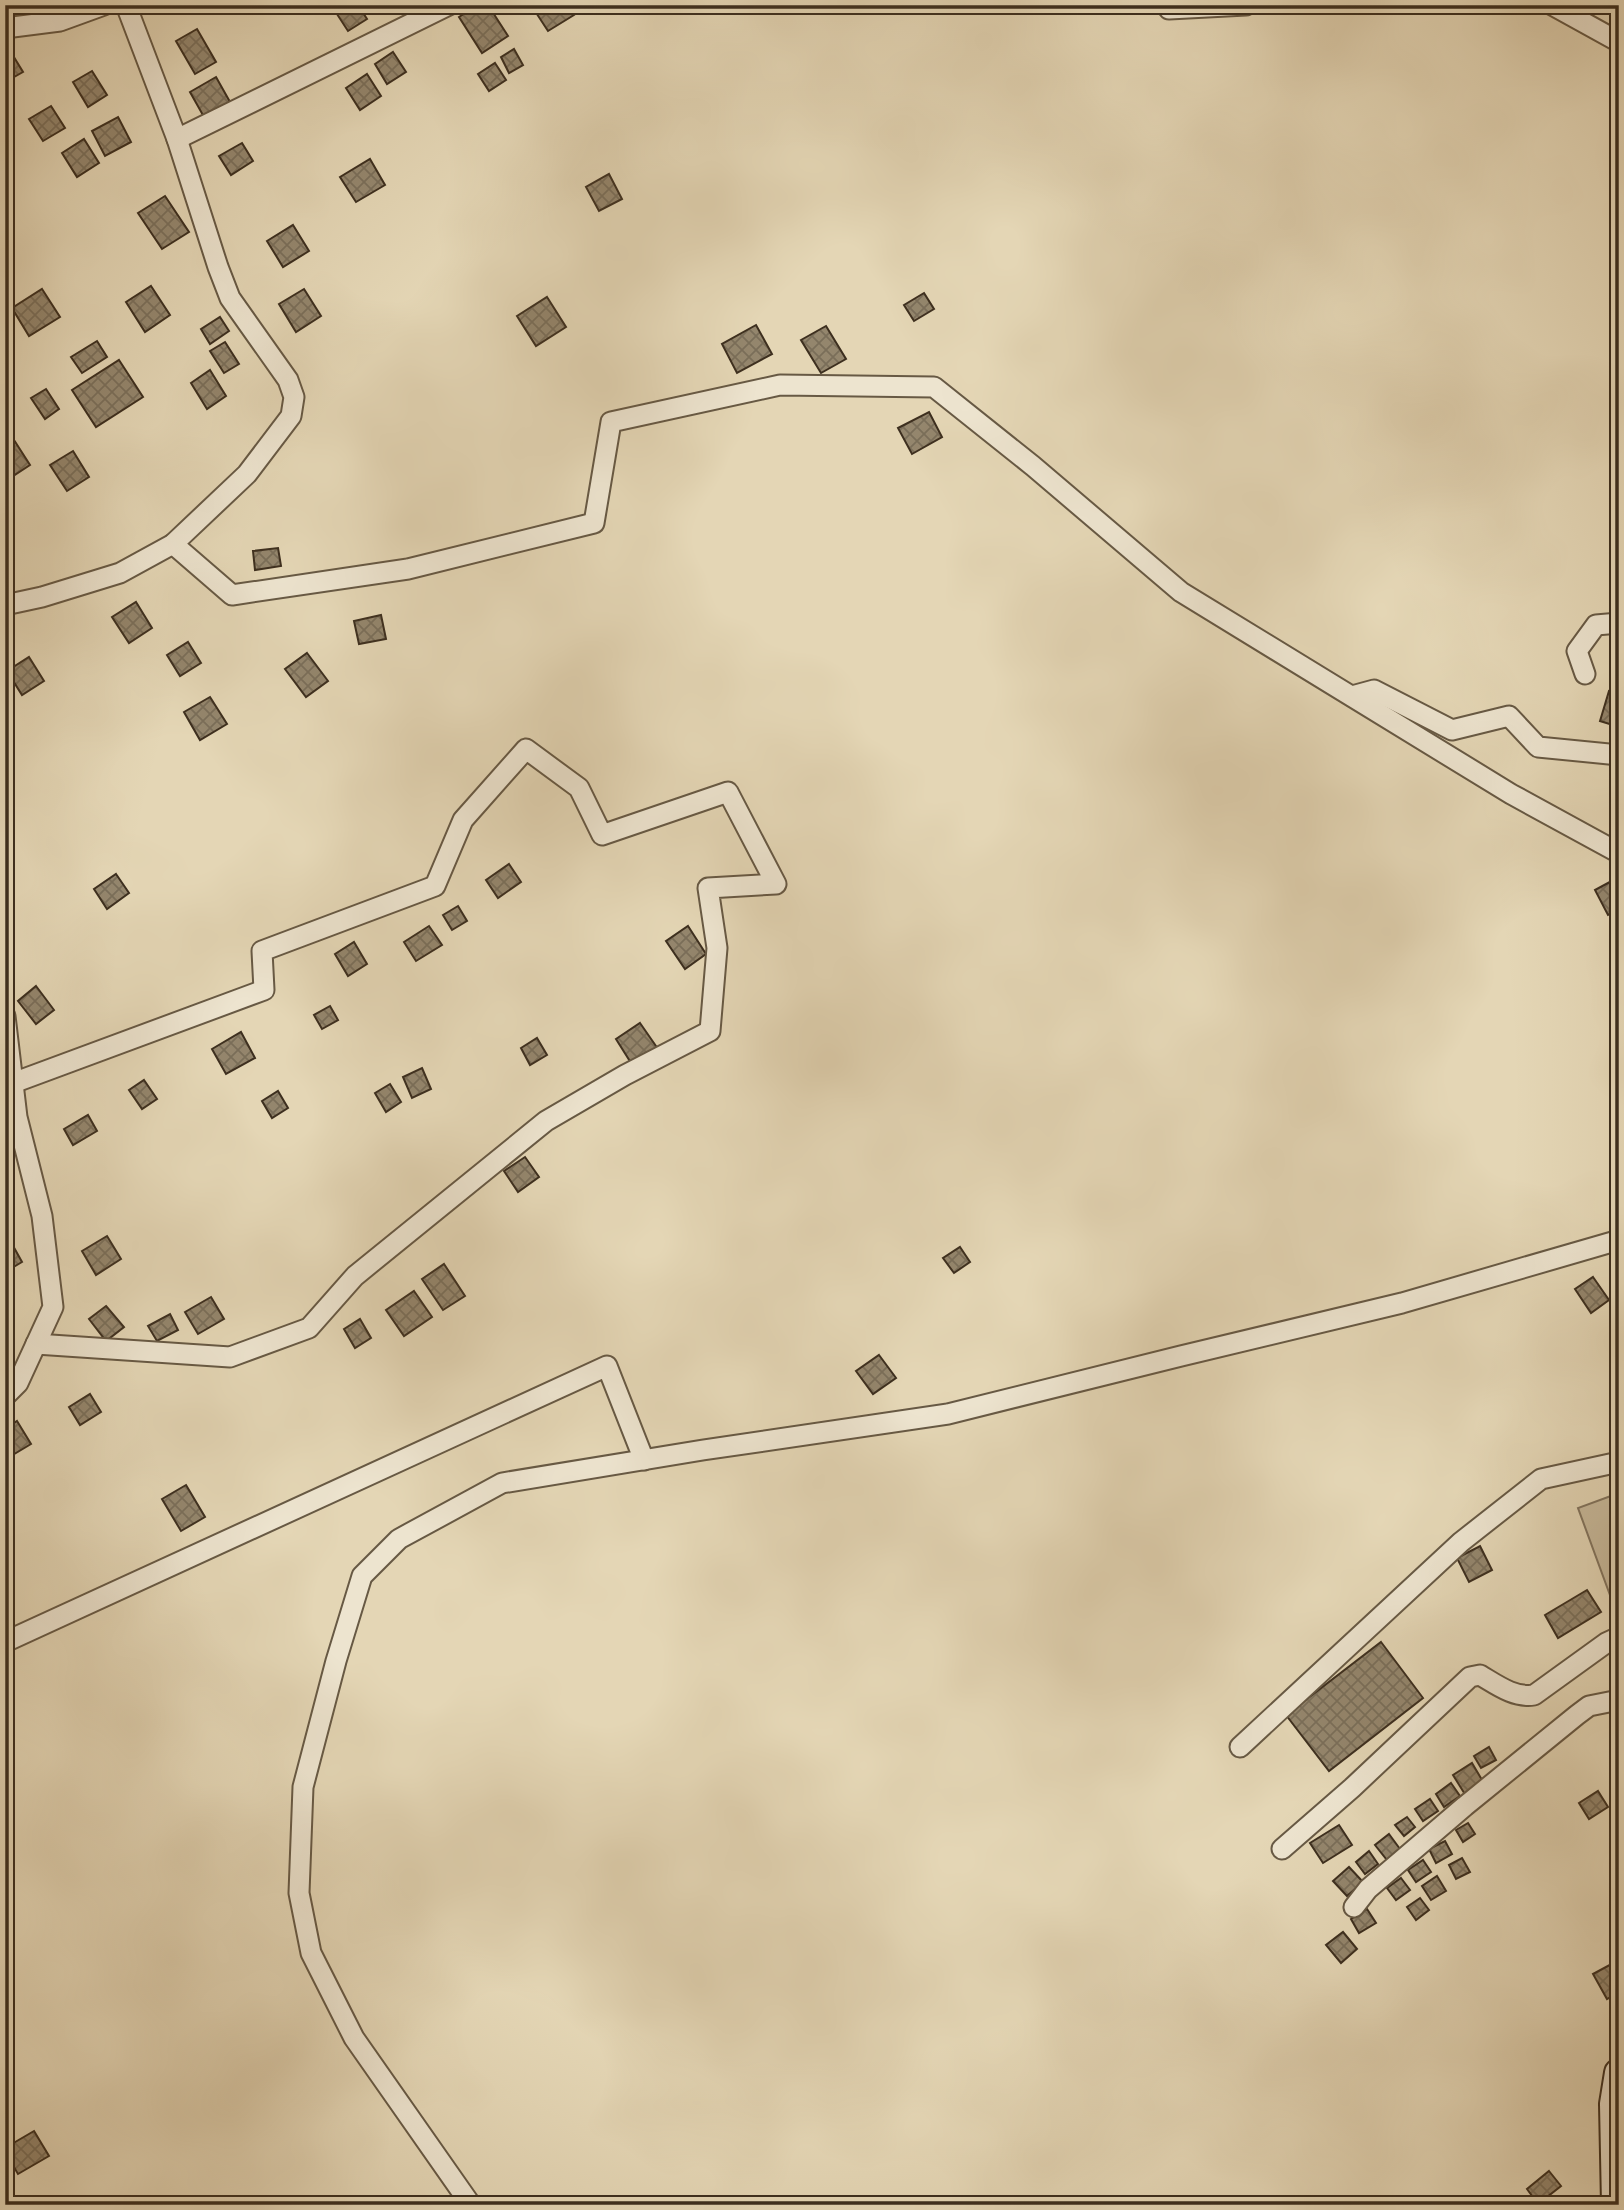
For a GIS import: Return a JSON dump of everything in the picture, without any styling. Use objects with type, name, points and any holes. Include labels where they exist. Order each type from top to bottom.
[{"type":"main road","points":[[1616,2205],[1614,2104],[1619,2073]]},
{"type":"street","points":[[5,28],[60,21],[104,5]]},
{"type":"street","points":[[5,605],[42,597],[120,573],[173,544],[247,474],[291,416],[294,397],[288,380],[230,298],[177,139],[126,5]]},
{"type":"street","points":[[177,139],[449,5]]},
{"type":"street","points":[[1166,5],[1169,9],[1245,5]]},
{"type":"street","points":[[1552,5],[1619,42]]},
{"type":"street","points":[[173,544],[232,595],[408,569],[594,523],[611,422],[780,385],[934,387],[1181,592],[1511,794],[1619,852]]},
{"type":"street","points":[[1585,674],[1577,651],[1596,625],[1619,623]]},
{"type":"street","points":[[1352,696],[1374,690],[1452,730],[1509,716],[1538,747],[1619,755]]},
{"type":"street","points":[[13,1083],[264,989],[262,951],[435,886],[463,820],[526,749],[579,788],[602,835],[728,792],[776,884],[708,888],[717,948],[710,1031],[625,1075],[546,1121],[355,1276],[309,1328],[230,1357],[36,1344]]},
{"type":"street","points":[[5,1016],[17,1117],[42,1216],[53,1307],[18,1383],[5,1396]]},
{"type":"street","points":[[471,2205],[354,2038],[311,1953],[299,1893],[303,1787],[336,1661],[362,1576],[398,1539],[502,1483],[948,1414],[1402,1303],[1619,1240]]},
{"type":"street","points":[[5,1642],[607,1366],[644,1460]]},
{"type":"street","points":[[1240,1747],[1461,1542],[1541,1479],[1619,1462]]},
{"type":"street","points":[[1282,1849],[1352,1788],[1470,1677],[1480,1675],[1510,1692],[1523,1696],[1534,1695],[1606,1643],[1619,1637]]},
{"type":"street","points":[[1354,1907],[1368,1889],[1577,1715],[1589,1706],[1619,1700]]},
{"type":"shaded area","points":[[1619,1493],[1619,1604],[1614,1606],[1578,1508]]},
{"type":"building","points":[[336,5],[358,5],[367,19],[348,31],[333,8]]},
{"type":"building","points":[[478,5],[488,5],[508,36],[482,53],[459,17]]},
{"type":"building","points":[[537,5],[568,5],[574,15],[548,31],[533,8]]},
{"type":"building","points":[[197,29],[216,62],[195,74],[176,41]]},
{"type":"building","points":[[9,49],[23,72],[5,82],[5,51]]},
{"type":"building","points":[[514,49],[523,65],[509,73],[501,57]]},
{"type":"building","points":[[393,52],[406,72],[387,84],[375,64]]},
{"type":"building","points":[[495,63],[506,80],[489,91],[478,74]]},
{"type":"building","points":[[92,71],[107,95],[88,107],[73,82]]},
{"type":"building","points":[[367,74],[381,96],[360,110],[346,88]]},
{"type":"building","points":[[216,77],[230,102],[204,117],[190,92]]},
{"type":"building","points":[[51,106],[65,128],[43,141],[29,119]]},
{"type":"building","points":[[118,117],[131,142],[105,156],[92,131]]},
{"type":"building","points":[[84,139],[99,163],[77,177],[62,153]]},
{"type":"building","points":[[242,143],[253,161],[231,175],[219,156]]},
{"type":"building","points":[[370,159],[385,185],[356,202],[340,177]]},
{"type":"building","points":[[609,174],[622,199],[599,211],[586,187]]},
{"type":"building","points":[[165,196],[189,232],[162,249],[138,213]]},
{"type":"building","points":[[293,225],[309,251],[283,267],[267,241]]},
{"type":"building","points":[[151,286],[170,315],[145,332],[126,302]]},
{"type":"building","points":[[42,289],[60,317],[29,336],[12,308]]},
{"type":"building","points":[[304,289],[321,316],[296,332],[279,304]]},
{"type":"building","points":[[924,293],[934,309],[914,321],[904,305]]},
{"type":"building","points":[[547,297],[566,327],[536,346],[517,316]]},
{"type":"building","points":[[220,317],[229,331],[210,344],[201,329]]},
{"type":"building","points":[[756,325],[772,354],[737,373],[722,344]]},
{"type":"building","points":[[826,326],[846,359],[821,373],[801,340]]},
{"type":"building","points":[[97,341],[107,357],[82,373],[71,357]]},
{"type":"building","points":[[225,342],[239,364],[224,373],[210,351]]},
{"type":"building","points":[[119,360],[143,397],[96,427],[72,390]]},
{"type":"building","points":[[210,370],[226,396],[207,409],[191,383]]},
{"type":"building","points":[[46,389],[59,409],[45,419],[31,398]]},
{"type":"building","points":[[929,412],[942,437],[912,454],[898,428]]},
{"type":"building","points":[[14,440],[30,465],[10,478],[5,470],[5,446]]},
{"type":"building","points":[[73,451],[89,477],[67,491],[50,465]]},
{"type":"building","points":[[278,548],[281,566],[255,570],[253,551]]},
{"type":"building","points":[[136,602],[152,628],[129,643],[112,617]]},
{"type":"building","points":[[381,615],[386,639],[359,644],[354,621]]},
{"type":"building","points":[[188,642],[201,663],[180,676],[167,655]]},
{"type":"building","points":[[307,653],[328,681],[306,697],[285,669]]},
{"type":"building","points":[[29,657],[44,681],[22,695],[7,671]]},
{"type":"building","points":[[1609,691],[1619,693],[1619,727],[1600,721]]},
{"type":"building","points":[[210,697],[227,724],[200,740],[184,712]]},
{"type":"building","points":[[509,864],[521,882],[498,898],[486,880]]},
{"type":"building","points":[[116,874],[129,893],[107,909],[94,889]]},
{"type":"building","points":[[1619,877],[1619,909],[1608,915],[1595,890]]},
{"type":"building","points":[[458,906],[467,921],[452,930],[443,915]]},
{"type":"building","points":[[429,926],[442,945],[416,961],[404,942]]},
{"type":"building","points":[[688,926],[706,954],[685,969],[666,941]]},
{"type":"building","points":[[354,942],[367,964],[348,976],[335,954]]},
{"type":"building","points":[[36,986],[54,1010],[36,1024],[18,1001]]},
{"type":"building","points":[[330,1006],[338,1020],[322,1029],[314,1015]]},
{"type":"building","points":[[640,1023],[658,1049],[633,1066],[616,1039]]},
{"type":"building","points":[[241,1032],[255,1058],[226,1074],[212,1049]]},
{"type":"building","points":[[537,1038],[547,1055],[530,1065],[521,1048]]},
{"type":"building","points":[[422,1068],[431,1089],[412,1098],[403,1077]]},
{"type":"building","points":[[144,1080],[157,1099],[142,1109],[129,1090]]},
{"type":"building","points":[[390,1084],[401,1102],[386,1112],[375,1093]]},
{"type":"building","points":[[278,1091],[288,1108],[272,1118],[262,1101]]},
{"type":"building","points":[[88,1115],[97,1131],[73,1145],[64,1129]]},
{"type":"building","points":[[525,1157],[539,1177],[518,1192],[504,1171]]},
{"type":"building","points":[[7,1235],[22,1262],[5,1272],[5,1236]]},
{"type":"building","points":[[107,1236],[121,1259],[96,1275],[82,1251]]},
{"type":"building","points":[[960,1247],[970,1262],[954,1273],[943,1258]]},
{"type":"building","points":[[444,1264],[465,1296],[443,1310],[422,1279]]},
{"type":"building","points":[[1593,1277],[1609,1300],[1591,1313],[1575,1289]]},
{"type":"building","points":[[414,1291],[432,1317],[404,1336],[386,1310]]},
{"type":"building","points":[[211,1297],[224,1319],[198,1334],[185,1312]]},
{"type":"building","points":[[106,1306],[124,1327],[106,1341],[89,1319]]},
{"type":"building","points":[[170,1314],[178,1330],[157,1341],[148,1326]]},
{"type":"building","points":[[360,1319],[371,1338],[355,1348],[344,1329]]},
{"type":"building","points":[[879,1355],[896,1378],[873,1394],[856,1371]]},
{"type":"building","points":[[90,1394],[101,1412],[80,1425],[69,1407]]},
{"type":"building","points":[[17,1421],[31,1444],[11,1456],[5,1447],[5,1429]]},
{"type":"building","points":[[186,1485],[205,1517],[181,1531],[162,1499]]},
{"type":"building","points":[[1480,1546],[1492,1570],[1469,1582],[1457,1558]]},
{"type":"building","points":[[1587,1590],[1601,1612],[1558,1638],[1545,1615]]},
{"type":"building","points":[[1381,1642],[1423,1698],[1329,1771],[1286,1715]]},
{"type":"building","points":[[1489,1747],[1496,1760],[1481,1768],[1474,1756]]},
{"type":"building","points":[[1472,1763],[1485,1785],[1466,1796],[1453,1775]]},
{"type":"building","points":[[1451,1783],[1460,1796],[1444,1807],[1436,1794]]},
{"type":"building","points":[[1598,1791],[1608,1807],[1589,1819],[1579,1803]]},
{"type":"building","points":[[1430,1799],[1438,1811],[1423,1821],[1415,1809]]},
{"type":"building","points":[[1407,1817],[1415,1827],[1404,1836],[1395,1825]]},
{"type":"building","points":[[1468,1823],[1475,1834],[1463,1842],[1456,1830]]},
{"type":"building","points":[[1339,1825],[1352,1845],[1323,1863],[1310,1843]]},
{"type":"building","points":[[1389,1834],[1400,1849],[1387,1860],[1375,1845]]},
{"type":"building","points":[[1445,1841],[1452,1854],[1436,1863],[1429,1849]]},
{"type":"building","points":[[1369,1851],[1378,1864],[1365,1874],[1356,1862]]},
{"type":"building","points":[[1462,1858],[1470,1872],[1456,1879],[1449,1865]]},
{"type":"building","points":[[1423,1860],[1431,1872],[1416,1882],[1408,1870]]},
{"type":"building","points":[[1349,1867],[1363,1882],[1347,1896],[1333,1881]]},
{"type":"building","points":[[1437,1876],[1446,1891],[1431,1900],[1422,1886]]},
{"type":"building","points":[[1401,1878],[1410,1890],[1396,1900],[1387,1888]]},
{"type":"building","points":[[1420,1898],[1429,1910],[1416,1920],[1407,1907]]},
{"type":"building","points":[[1367,1909],[1376,1923],[1359,1933],[1351,1919]]},
{"type":"building","points":[[1343,1932],[1357,1949],[1341,1963],[1326,1945]]},
{"type":"building","points":[[1619,1960],[1619,1992],[1607,1999],[1593,1974]]},
{"type":"building","points":[[34,2131],[49,2156],[18,2174],[5,2148]]},
{"type":"building","points":[[1549,2171],[1561,2186],[1538,2204],[1527,2189]]}]
